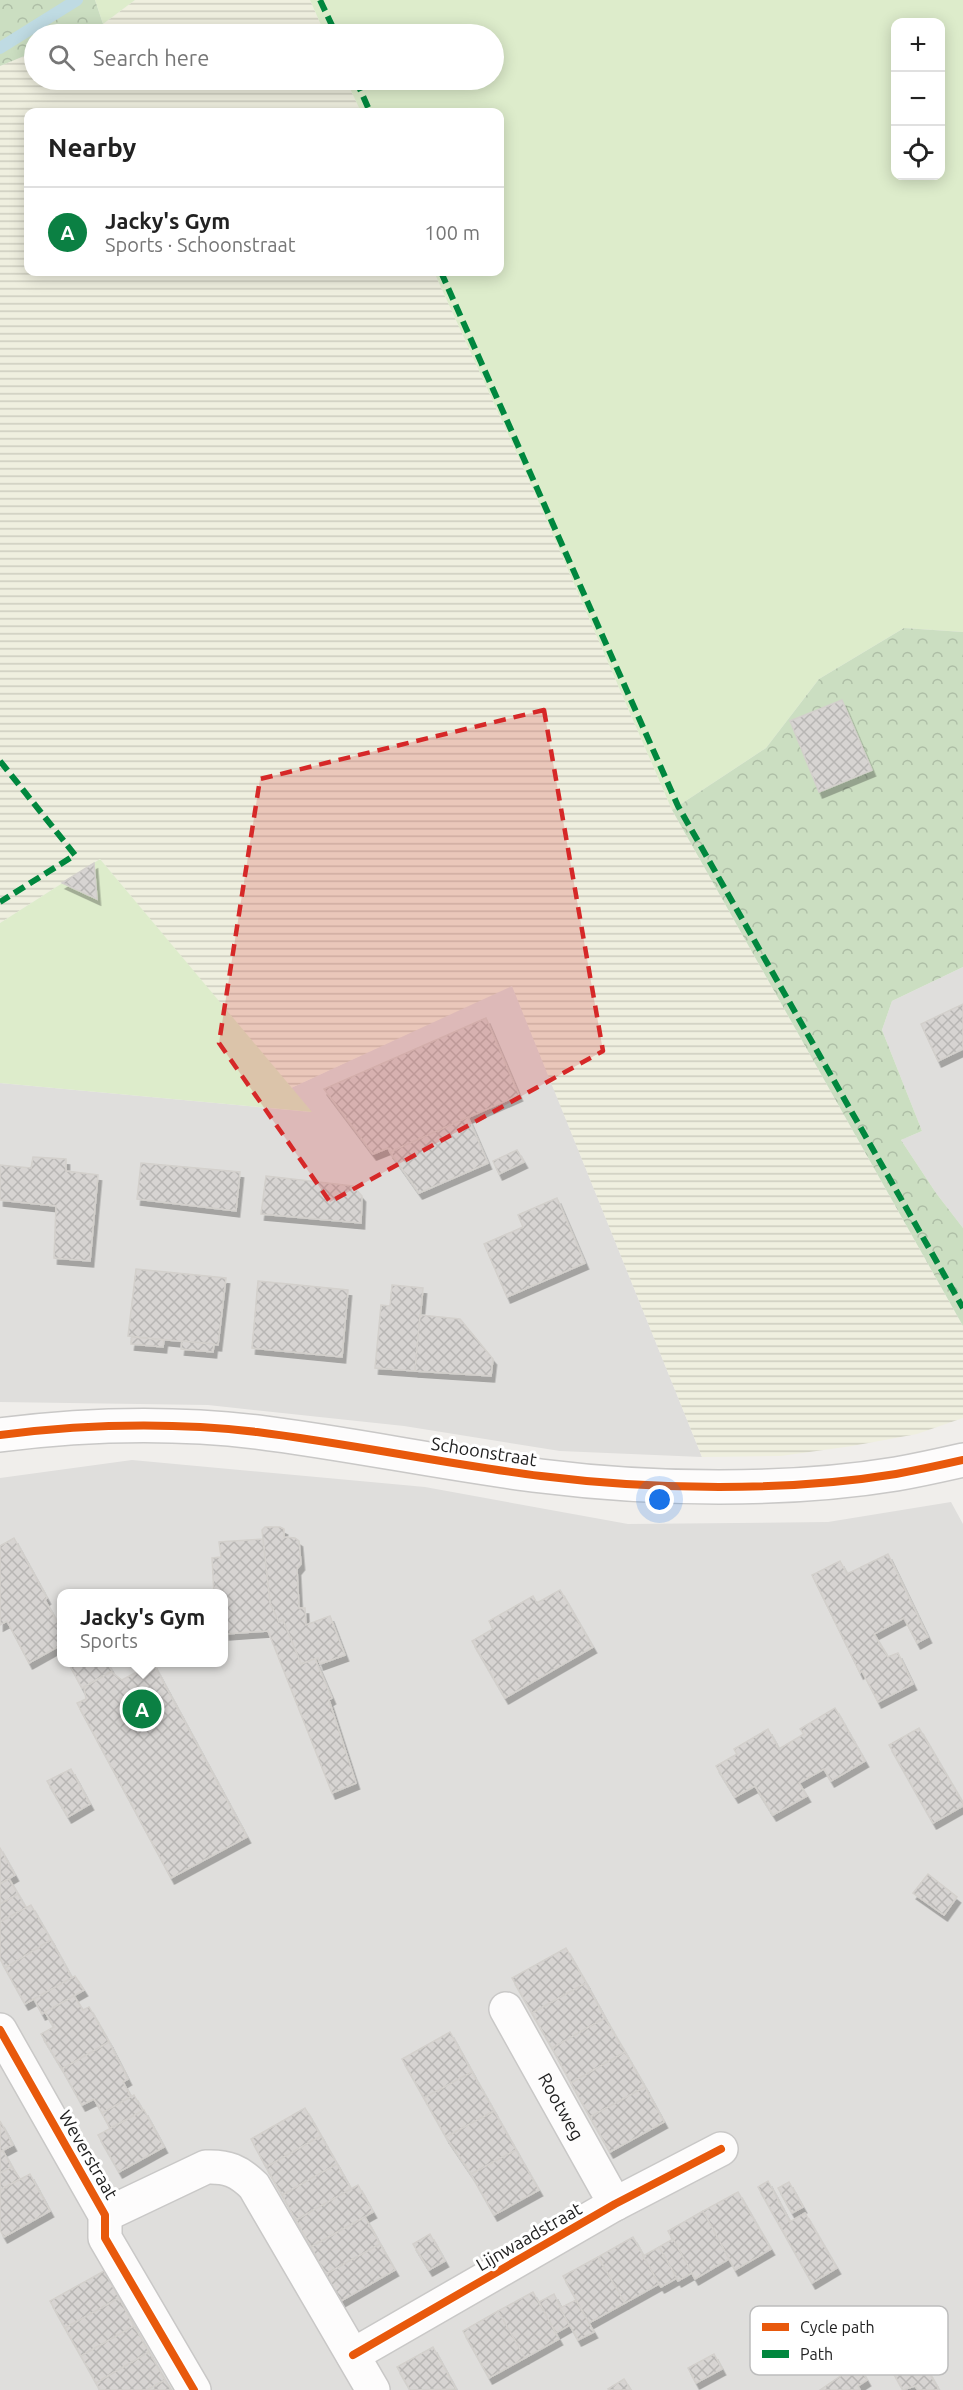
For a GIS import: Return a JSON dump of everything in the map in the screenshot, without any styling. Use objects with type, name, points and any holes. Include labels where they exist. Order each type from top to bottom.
[{"type":"street","name":"Schoonstraat","points":[[0,1435],[123,1425],[192,1427],[258,1432],[542,1476],[623,1483],[700,1486],[826,1481],[894,1474],[963,1460]]},
{"type":"street","name":"Rootweg","points":[[507,2009],[615,2204]]},
{"type":"street","name":"Weverstraat","points":[[0,2030],[105,2215],[105,2238],[195,2390]]},
{"type":"street","name":"Lijnwaadstraat","points":[[353,2355],[615,2204],[722,2149]]},
{"type":"street","name":"Weverstraat","points":[[105,2215],[206,2167],[224,2166],[241,2174],[254,2186],[374,2390]]},
{"type":"highlighted area","points":[[544,710],[603,1051],[330,1202],[219,1043],[260,779]]},
{"type":"shaded area","points":[[963,967],[963,1228],[936,1193],[901,1140],[922,1131],[882,1030],[892,1001]]},
{"type":"shaded area","points":[[512,985],[702,1457],[560,1451],[404,1426],[208,1405],[0,1402],[0,1083],[311,1112],[291,1088]]},
{"type":"shaded area","points":[[132,1460],[425,1487],[628,1524],[828,1522],[951,1502],[963,1524],[963,2390],[0,2390],[0,1478]]},
{"type":"green space","points":[[0,0],[95,0],[103,24],[24,24],[24,56],[0,66]]},
{"type":"green space","points":[[95,0],[135,0],[103,24]]},
{"type":"green space","points":[[135,0],[310,0],[321,24],[103,24]]},
{"type":"green space","points":[[310,0],[963,0],[963,632],[904,628],[819,679],[766,748],[672,810],[533,489],[436,276],[504,276],[504,108],[359,108],[351,90],[504,90],[504,24],[321,24]]},
{"type":"green space","points":[[24,56],[24,90],[351,90],[359,108],[24,108],[24,276],[436,276],[533,489],[672,810],[963,1326],[963,1418],[917,1434],[852,1446],[781,1456],[702,1457],[512,986],[291,1088],[100,859],[0,923],[0,66]]},
{"type":"green space","points":[[904,628],[963,632],[963,967],[892,1001],[882,1030],[922,1131],[901,1140],[936,1193],[963,1228],[963,1326],[672,810],[766,748],[819,679]]},
{"type":"green space","points":[[100,859],[312,1112],[0,1083],[0,923]]},
{"type":"building","points":[[842,700],[872,770],[819,792],[790,721]]},
{"type":"building","points":[[94,863],[97,899],[62,883]]},
{"type":"building","points":[[963,1004],[963,1049],[938,1061],[921,1024]]},
{"type":"building","points":[[486,1018],[519,1095],[390,1152],[388,1148],[373,1154],[324,1089]]},
{"type":"building","points":[[468,1117],[488,1163],[419,1193],[390,1152]]},
{"type":"building","points":[[517,1150],[524,1162],[499,1174],[493,1161]]},
{"type":"building","points":[[33,1157],[66,1159],[66,1171],[98,1175],[90,1261],[54,1258],[56,1206],[0,1200],[0,1165],[31,1168]]},
{"type":"building","points":[[141,1163],[240,1172],[236,1211],[137,1199]]},
{"type":"building","points":[[266,1176],[353,1186],[362,1196],[361,1223],[261,1214]]},
{"type":"building","points":[[557,1198],[585,1263],[507,1297],[484,1244],[523,1227],[518,1215]]},
{"type":"building","points":[[136,1269],[226,1278],[218,1345],[128,1336]]},
{"type":"building","points":[[258,1281],[348,1290],[342,1357],[252,1348]]},
{"type":"building","points":[[392,1285],[423,1288],[415,1371],[375,1368],[381,1305],[390,1306]]},
{"type":"building","points":[[420,1315],[460,1319],[493,1359],[491,1376],[415,1371]]},
{"type":"building","points":[[132,1337],[164,1340],[163,1347],[131,1344]]},
{"type":"building","points":[[182,1341],[214,1344],[213,1352],[181,1349]]},
{"type":"building","points":[[265,1527],[280,1527],[284,1529],[284,1537],[295,1538],[299,1541],[301,1564],[297,1569],[299,1608],[305,1608],[306,1625],[330,1616],[345,1655],[320,1664],[318,1658],[301,1664],[283,1620],[279,1622],[270,1603],[262,1530]]},
{"type":"building","points":[[14,1538],[47,1598],[45,1600],[57,1622],[57,1647],[29,1663],[7,1621],[0,1625],[0,1546]]},
{"type":"building","points":[[263,1539],[270,1603],[279,1622],[283,1620],[301,1664],[315,1659],[332,1698],[329,1700],[356,1783],[332,1793],[268,1631],[228,1634],[228,1589],[214,1589],[212,1558],[221,1557],[219,1542]]},
{"type":"building","points":[[888,1554],[928,1637],[917,1643],[904,1618],[874,1634],[888,1657],[898,1653],[913,1684],[878,1702],[862,1671],[860,1673],[812,1575],[840,1561],[847,1574]]},
{"type":"building","points":[[560,1590],[593,1647],[505,1698],[472,1641],[493,1629],[489,1621],[533,1596],[537,1603]]},
{"type":"building","points":[[71,1667],[110,1667],[112,1671],[82,1688]]},
{"type":"building","points":[[146,1667],[155,1667],[247,1837],[171,1878],[77,1703],[86,1699],[84,1687],[111,1672],[122,1680]]},
{"type":"building","points":[[835,1708],[865,1761],[831,1781],[824,1769],[799,1783],[807,1796],[773,1815],[755,1786],[735,1797],[716,1766],[737,1754],[734,1749],[768,1729],[779,1749],[804,1734],[800,1729]]},
{"type":"building","points":[[919,1728],[963,1803],[963,1806],[933,1823],[889,1745]]},
{"type":"building","points":[[71,1769],[90,1804],[68,1817],[47,1781]]},
{"type":"building","points":[[0,1848],[15,1875],[0,1884]]},
{"type":"building","points":[[928,1874],[957,1897],[944,1915],[913,1893]]},
{"type":"building","points":[[9,1879],[18,1894],[0,1904],[0,1884]]},
{"type":"building","points":[[18,1894],[26,1908],[0,1922],[0,1904]]},
{"type":"building","points":[[31,1905],[51,1940],[5,1968],[0,1959],[0,1922]]},
{"type":"building","points":[[51,1940],[72,1978],[25,2004],[5,1968]]},
{"type":"building","points":[[566,1948],[586,1983],[532,2013],[512,1978]]},
{"type":"building","points":[[75,1976],[84,1990],[42,2014],[34,1999]]},
{"type":"building","points":[[586,1983],[605,2018],[552,2048],[532,2013]]},
{"type":"building","points":[[74,1996],[83,2010],[89,2007],[109,2042],[62,2069],[41,2034],[54,2027],[45,2012]]},
{"type":"building","points":[[605,2018],[625,2052],[571,2083],[552,2048]]},
{"type":"building","points":[[450,2032],[472,2072],[424,2098],[402,2059]]},
{"type":"building","points":[[109,2042],[128,2079],[123,2082],[131,2097],[102,2113],[94,2099],[82,2105],[62,2069]]},
{"type":"building","points":[[625,2052],[645,2087],[590,2117],[571,2083]]},
{"type":"building","points":[[472,2072],[494,2111],[446,2137],[424,2098]]},
{"type":"building","points":[[645,2087],[664,2122],[610,2152],[590,2117]]},
{"type":"building","points":[[134,2095],[143,2111],[110,2128],[102,2113]]},
{"type":"building","points":[[305,2108],[321,2136],[266,2167],[251,2139]]},
{"type":"building","points":[[144,2110],[164,2147],[119,2172],[98,2135]]},
{"type":"building","points":[[494,2111],[516,2150],[471,2174],[446,2137]]},
{"type":"building","points":[[0,2121],[13,2145],[0,2152]]},
{"type":"building","points":[[321,2136],[337,2164],[282,2195],[266,2167]]},
{"type":"building","points":[[516,2150],[539,2190],[494,2215],[471,2174]]},
{"type":"building","points":[[3,2151],[12,2167],[0,2173],[0,2152]]},
{"type":"building","points":[[337,2164],[351,2189],[296,2220],[282,2195]]},
{"type":"building","points":[[12,2167],[20,2179],[0,2190],[0,2173]]},
{"type":"building","points":[[30,2174],[50,2211],[4,2237],[0,2230],[0,2190]]},
{"type":"building","points":[[768,2181],[790,2222],[805,2213],[837,2268],[812,2283],[758,2187]]},
{"type":"building","points":[[789,2182],[803,2207],[792,2213],[778,2188]]},
{"type":"building","points":[[358,2185],[373,2212],[311,2247],[296,2220]]},
{"type":"building","points":[[738,2192],[771,2249],[735,2270],[703,2211]]},
{"type":"building","points":[[703,2211],[729,2259],[695,2279],[668,2231]]},
{"type":"building","points":[[365,2217],[380,2244],[326,2274],[311,2247]]},
{"type":"building","points":[[430,2234],[445,2261],[429,2270],[413,2244]]},
{"type":"building","points":[[633,2237],[659,2284],[625,2303],[598,2257]]},
{"type":"building","points":[[673,2239],[692,2273],[678,2281],[659,2247]]},
{"type":"building","points":[[380,2244],[395,2270],[341,2301],[326,2274]]},
{"type":"building","points":[[659,2247],[677,2278],[661,2287],[643,2256]]},
{"type":"building","points":[[598,2257],[625,2303],[589,2323],[563,2276]]},
{"type":"building","points":[[104,2271],[119,2298],[65,2328],[50,2301]]},
{"type":"building","points":[[533,2292],[559,2339],[525,2358],[498,2311]]},
{"type":"building","points":[[554,2294],[570,2325],[556,2333],[539,2302]]},
{"type":"building","points":[[119,2298],[134,2326],[81,2356],[65,2328]]},
{"type":"building","points":[[576,2300],[594,2332],[578,2340],[560,2308]]},
{"type":"building","points":[[498,2311],[525,2358],[489,2378],[463,2331]]},
{"type":"building","points":[[134,2326],[149,2352],[96,2383],[81,2356]]},
{"type":"building","points":[[433,2347],[456,2389],[410,2390],[397,2367]]},
{"type":"building","points":[[149,2352],[165,2380],[147,2390],[100,2390],[96,2383]]},
{"type":"building","points":[[714,2354],[722,2369],[696,2383],[688,2368]]},
{"type":"building","points":[[842,2375],[864,2375],[867,2380],[858,2386],[860,2390],[820,2390]]},
{"type":"building","points":[[895,2375],[930,2375],[939,2390],[918,2390],[915,2386],[903,2390]]},
{"type":"building","points":[[624,2379],[631,2390],[608,2389]]},
{"type":"building","points":[[165,2380],[171,2390],[147,2390]]},
{"type":"waterway","points":[[38,24],[77,0]]},
{"type":"waterway","points":[[0,48],[24,33]]},
{"type":"marked path","points":[[320,0],[331,24]]},
{"type":"marked path","points":[[360,90],[368,108]]},
{"type":"marked path","points":[[443,276],[678,806],[963,1308]]},
{"type":"marked path","points":[[0,761],[75,855],[0,902]]},
{"type":"cycle path","points":[[0,1435],[64,1428],[128,1426],[225,1429],[293,1437],[541,1476],[673,1486],[810,1484],[896,1474],[963,1460]]},
{"type":"cycle path","points":[[0,2030],[105,2215],[105,2238],[194,2390]]},
{"type":"cycle path","points":[[353,2355],[615,2204],[721,2149]]},
{"type":"place","name":"Jacky's Gym","points":[[142,1709]]}]
